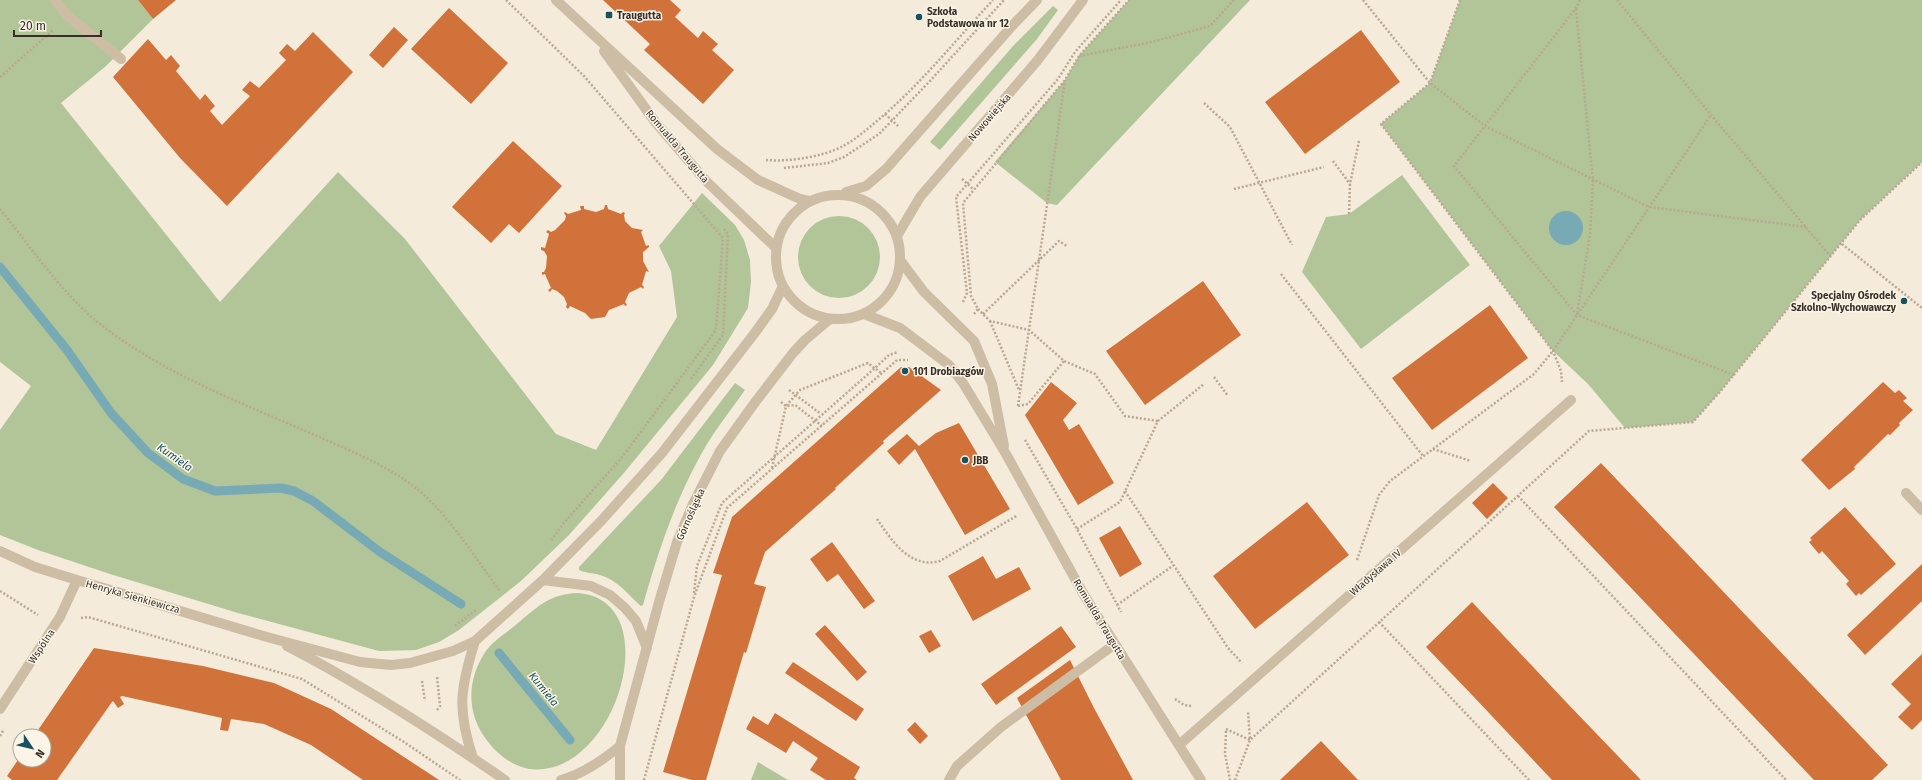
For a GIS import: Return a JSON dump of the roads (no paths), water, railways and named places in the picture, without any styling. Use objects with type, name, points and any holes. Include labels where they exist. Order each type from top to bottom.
[{"type":"street","points":[[55,0],[68,16],[121,59]]},
{"type":"street","name":"Romualda Traugutta","points":[[556,0],[717,149],[758,180],[800,199],[809,201]]},
{"type":"street","points":[[844,193],[863,199],[882,213],[897,236],[901,251],[900,260],[898,274],[892,288],[879,303],[864,314],[855,318],[830,319],[818,316],[801,307],[788,295],[778,276],[775,258],[776,248],[779,236],[787,221],[802,205],[819,195],[844,193],[866,186],[886,169],[1012,26],[1037,0]]},
{"type":"street","name":"Nowowiejska","points":[[897,236],[920,197],[1037,61],[1083,0]]},
{"type":"street","name":"Romualda Traugutta","points":[[590,33],[656,123],[706,181],[735,207],[776,248]]},
{"type":"street","name":"Romualda Traugutta","points":[[900,260],[924,292],[974,341],[984,360],[992,384],[1006,454]]},
{"type":"street","points":[[473,758],[464,733],[461,706],[466,667],[475,641],[543,580],[602,520],[662,453],[772,309],[783,286]]},
{"type":"street","name":"Romualda Traugutta","points":[[864,314],[900,328],[949,365],[962,383],[1006,454],[1098,619],[1201,780]]},
{"type":"street","name":"Górnośląska","points":[[620,780],[620,746],[677,542],[693,504],[720,451],[793,353],[805,340],[830,319]]},
{"type":"street","name":"Władysława IV","points":[[1179,745],[1571,400]]},
{"type":"street","points":[[1906,493],[1922,510]]},
{"type":"street","name":"Henryka Sienkiewicza","points":[[0,551],[35,567],[77,580],[360,662],[391,665],[419,662],[453,651],[475,641]]},
{"type":"street","name":"Wspólna","points":[[0,709],[60,617],[77,580]]},
{"type":"street","points":[[543,580],[591,586],[610,595],[636,620],[647,648]]},
{"type":"street","name":"Henryka Sienkiewicza","points":[[267,636],[327,667],[473,758],[505,780]]},
{"type":"street","points":[[949,780],[957,766],[1001,727],[1115,644]]},
{"type":"street","points":[[561,780],[584,770],[605,758],[620,746]]},
{"type":"water","points":[[1563,211],[1569,211],[1573,212],[1580,218],[1583,228],[1582,235],[1576,242],[1569,245],[1563,245],[1559,244],[1552,238],[1549,231],[1549,225],[1550,221],[1556,214]]},
{"type":"waterway","name":"Kumiela","points":[[0,267],[67,350],[111,413],[148,453],[183,479],[215,491],[281,488],[294,491],[313,501],[380,552],[461,604]]},
{"type":"waterway","name":"Kumiela","points":[[499,653],[570,740]]},
{"type":"place","name":"Traugutta","points":[[609,15]]},
{"type":"place","name":"Szkoła Podstawowa nr 12","points":[[919,17]]},
{"type":"place","name":"Specjalny Ośrodek Szkolno-Wychowawczy","points":[[1904,301]]},
{"type":"place","name":"101 Drobiazgów","points":[[905,371]]},
{"type":"place","name":"JBB","points":[[965,460]]}]
